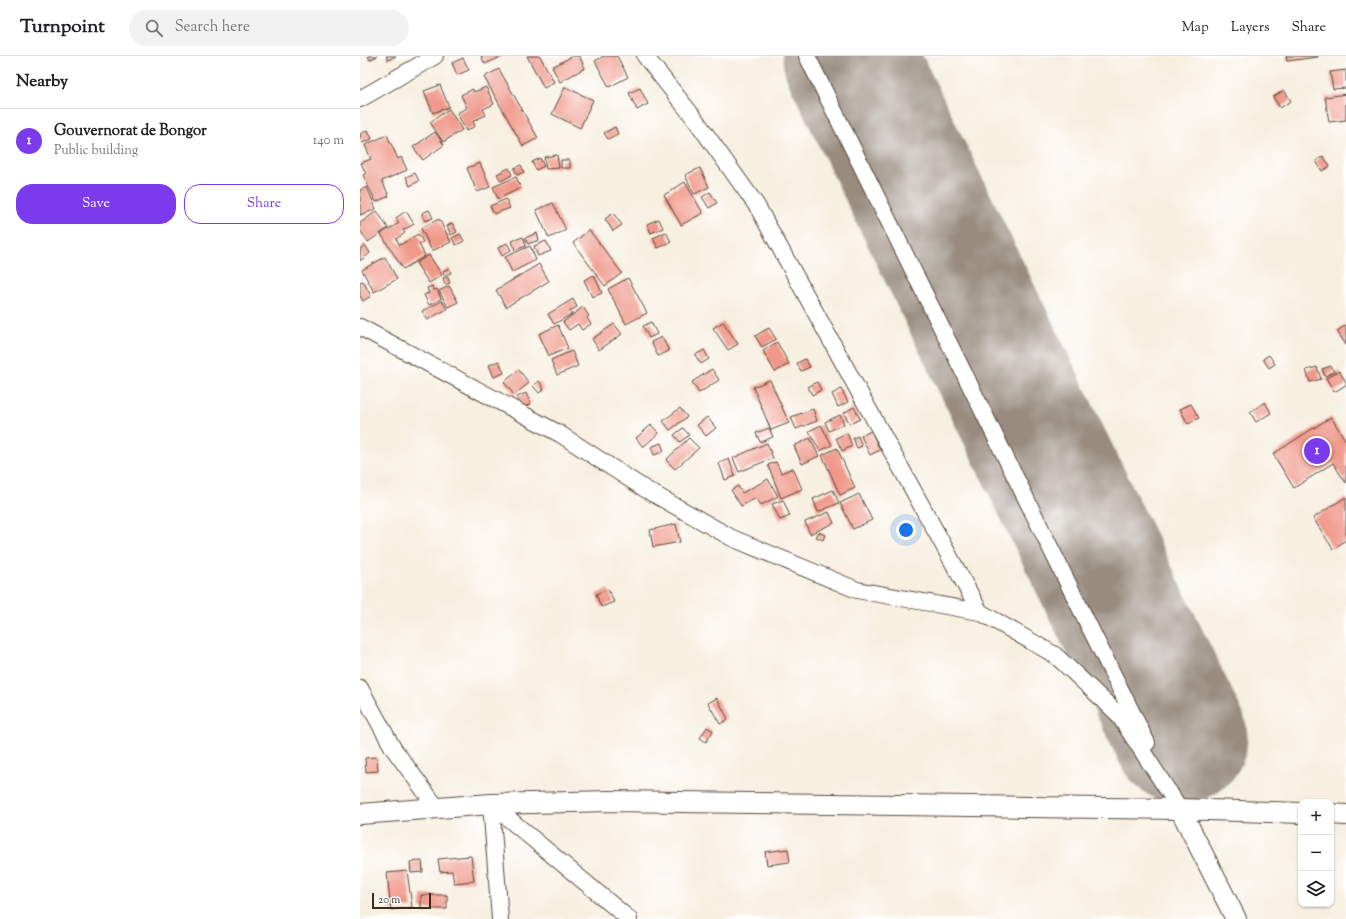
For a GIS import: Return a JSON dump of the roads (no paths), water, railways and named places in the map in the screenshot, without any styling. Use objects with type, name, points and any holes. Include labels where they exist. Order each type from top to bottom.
[{"type":"street","points":[[360,99],[435,56]]},
{"type":"street","points":[[645,56],[695,119],[757,206],[980,612]]},
{"type":"street","points":[[807,56],[1236,919]]},
{"type":"street","points":[[360,327],[560,434],[645,489],[732,538],[857,590],[980,612],[1055,655],[1118,714],[1180,809]]},
{"type":"street","points":[[360,688],[393,748],[437,808]]},
{"type":"street","points":[[360,814],[490,804],[609,801],[1180,809],[1298,813]]},
{"type":"street","points":[[490,804],[500,919]]},
{"type":"street","points":[[490,804],[629,919]]},
{"type":"street","points":[[1334,814],[1346,815]]},
{"type":"place","name":"Gouvernorat de Bongor","points":[[1317,451]]}]
